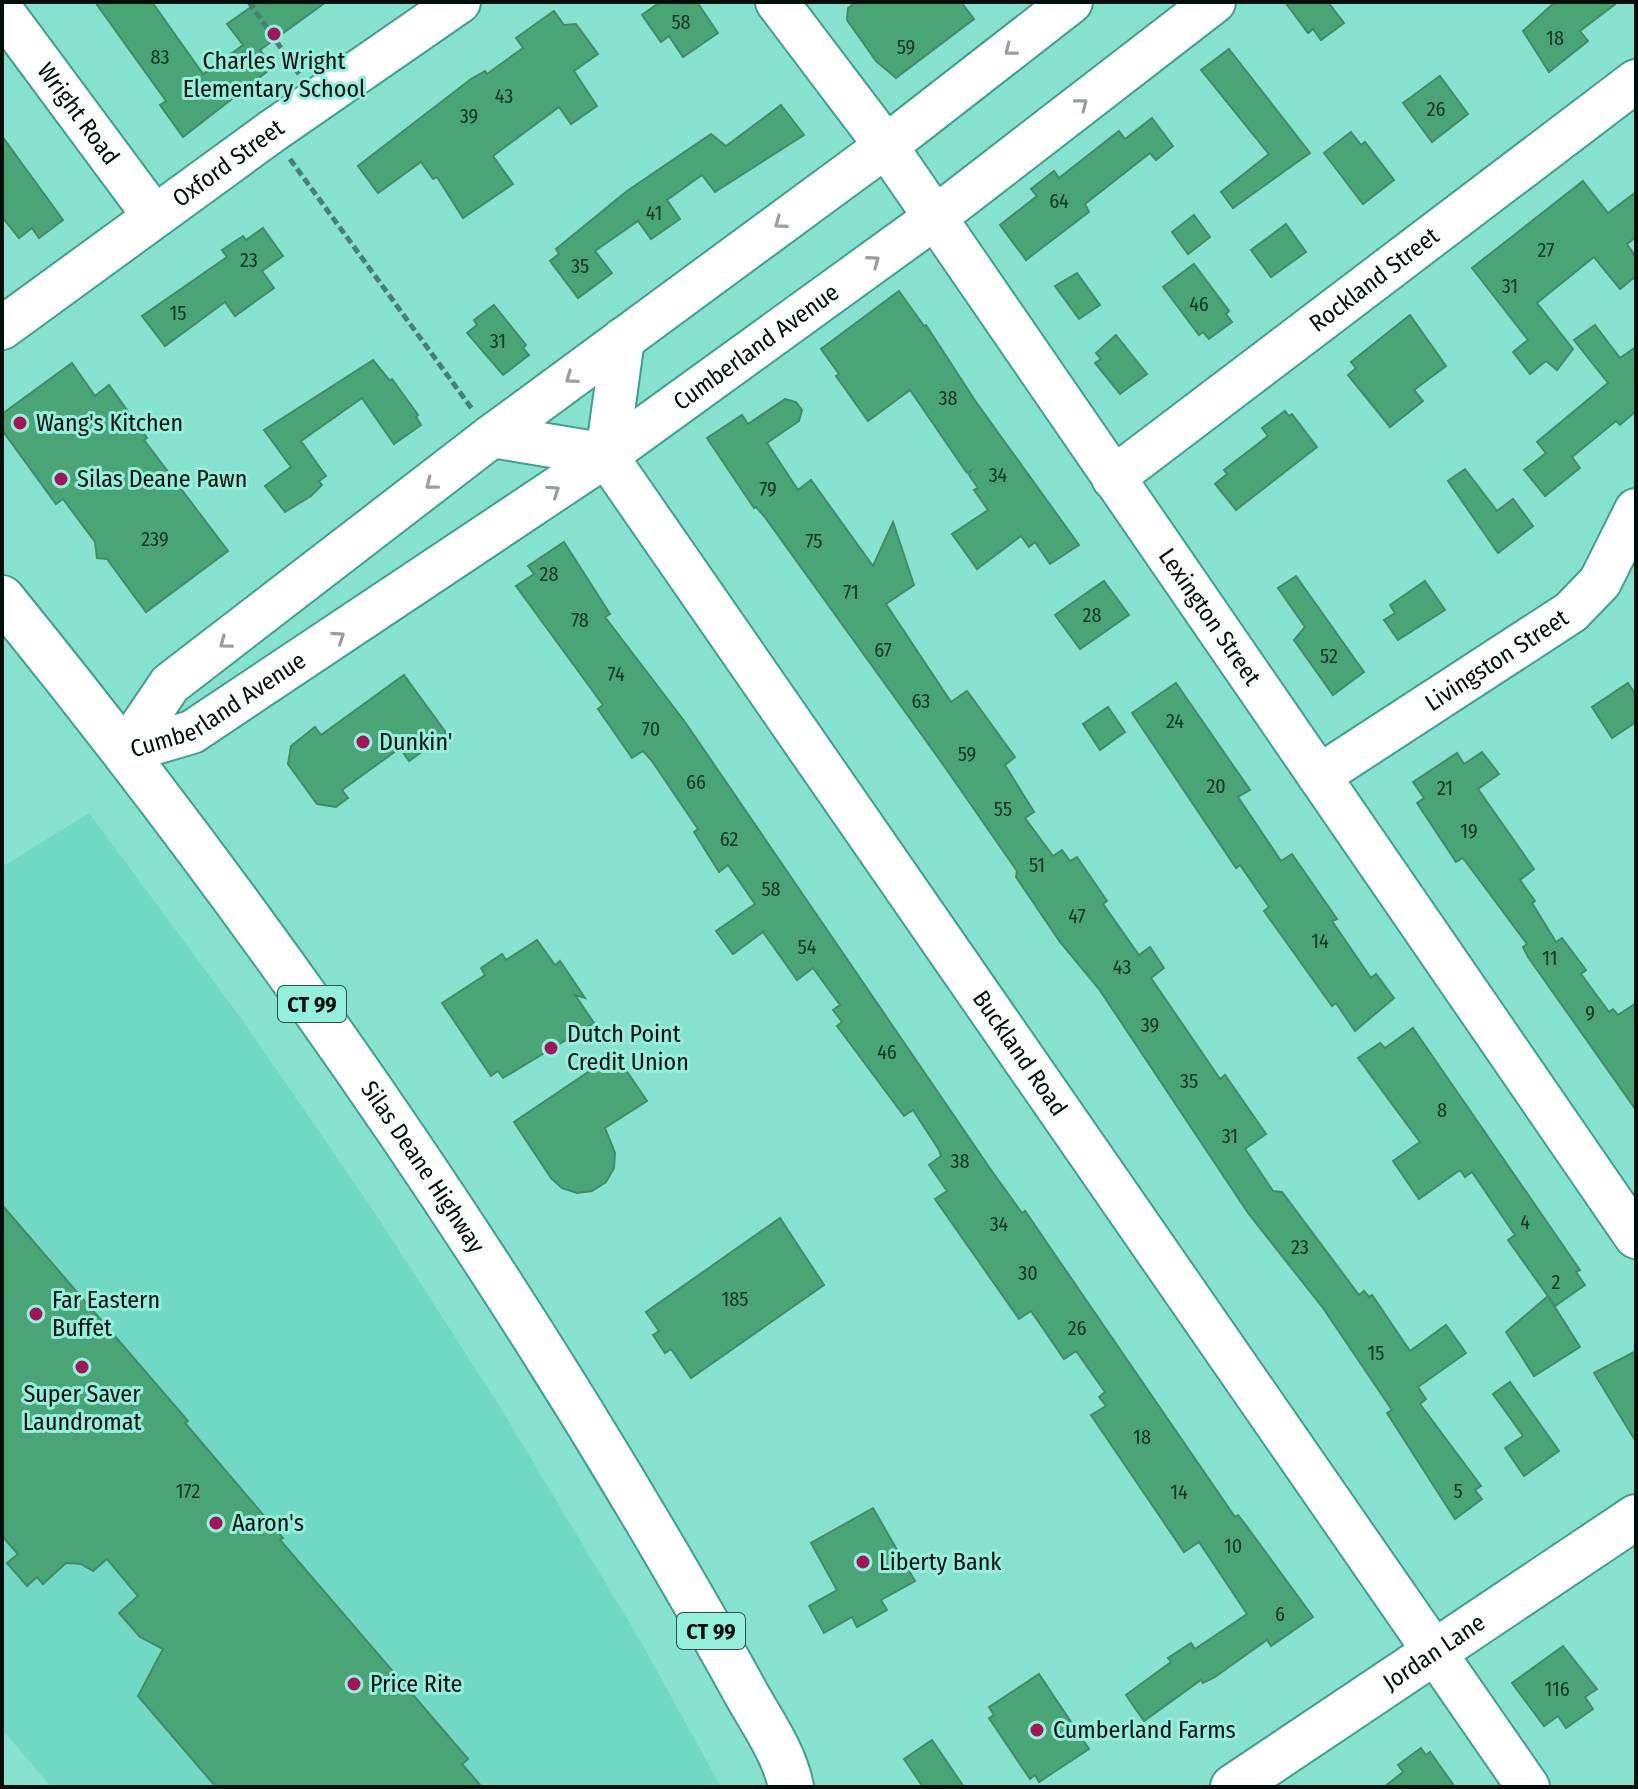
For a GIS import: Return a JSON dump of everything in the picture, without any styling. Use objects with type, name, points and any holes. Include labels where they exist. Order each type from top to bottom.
[{"type":"main road","name":"Silas Deane Highway","points":[[2,598],[124,752],[290,973],[488,1265],[630,1492],[796,1782]]},
{"type":"main road","name":"Jordan Lane","points":[[1233,1787],[1636,1517]]},
{"type":"street","name":"Oxford Street","points":[[2,328],[154,216],[459,2]]},
{"type":"street","name":"Lexington Street","points":[[777,2],[886,146],[933,219],[1636,1237]]},
{"type":"street","name":"Cumberland Avenue","points":[[124,752],[170,684],[486,427],[623,339],[886,146],[1071,2]]},
{"type":"street","name":"Cumberland Avenue","points":[[124,752],[192,732],[607,455],[933,219],[1214,2]]},
{"type":"street","name":"Wright Road","points":[[2,11],[154,216]]},
{"type":"street","name":"Rockland Street","points":[[1113,478],[1636,81]]},
{"type":"street","points":[[486,427],[607,455],[623,339]]},
{"type":"street","name":"Buckland Road","points":[[607,455],[1528,1787]]},
{"type":"street","name":"Livingston Street","points":[[1319,776],[1571,612],[1600,582],[1636,510]]},
{"type":"path","points":[[249,2],[317,101]]},
{"type":"path","points":[[284,150],[486,427]]},
{"type":"shaded area","points":[[89,813],[243,1021],[373,1210],[497,1402],[641,1642],[721,1787],[51,1787],[2,1729],[2,867]]},
{"type":"building","points":[[95,2],[152,2],[203,74],[243,45],[227,24],[258,2],[326,2],[260,50],[273,67],[183,137],[160,105],[166,101]]},
{"type":"building","points":[[660,2],[697,2],[718,33],[683,57],[669,36],[661,42],[642,15]]},
{"type":"building","points":[[856,2],[961,2],[974,19],[896,78],[876,61],[847,20],[848,8]]},
{"type":"building","points":[[1285,2],[1328,2],[1344,23],[1321,40],[1313,29],[1308,33]]},
{"type":"building","points":[[1555,2],[1618,2],[1580,31],[1588,41],[1549,72],[1523,31]]},
{"type":"building","points":[[554,11],[564,25],[576,24],[598,54],[574,71],[597,106],[571,124],[559,107],[493,156],[513,184],[463,218],[437,177],[433,179],[421,162],[378,193],[358,166],[471,79],[485,71],[487,74],[523,48],[516,38]]},
{"type":"building","points":[[1229,49],[1310,153],[1233,208],[1221,192],[1269,154],[1201,70]]},
{"type":"building","points":[[1440,76],[1468,114],[1432,142],[1403,103]]},
{"type":"building","points":[[781,105],[804,135],[715,192],[702,175],[667,200],[680,219],[651,239],[638,221],[595,251],[612,273],[578,298],[550,261],[559,254],[556,249],[627,191],[711,134],[726,146]]},
{"type":"building","points":[[1152,118],[1173,146],[1156,160],[1150,153],[1085,204],[1089,212],[1026,260],[1000,225],[1037,196],[1031,189],[1054,171],[1059,178],[1119,131],[1125,139]]},
{"type":"building","points":[[1351,132],[1361,145],[1365,142],[1394,180],[1363,204],[1324,153]]},
{"type":"building","points":[[2,136],[63,220],[39,238],[32,228],[19,238],[2,217]]},
{"type":"building","points":[[1583,181],[1608,213],[1636,192],[1636,237],[1627,244],[1636,257],[1636,276],[1620,289],[1594,257],[1537,303],[1573,349],[1557,370],[1546,361],[1530,374],[1513,352],[1528,340],[1472,268]]},
{"type":"building","points":[[1194,215],[1210,237],[1188,254],[1172,232]]},
{"type":"building","points":[[1286,224],[1306,252],[1271,277],[1251,250]]},
{"type":"building","points":[[263,228],[283,256],[262,271],[274,288],[235,316],[225,302],[165,346],[142,316],[227,257],[222,250],[243,236],[246,240]]},
{"type":"building","points":[[1194,264],[1229,311],[1226,314],[1232,322],[1209,339],[1203,332],[1199,335],[1163,287]]},
{"type":"building","points":[[1077,273],[1100,305],[1079,319],[1055,286]]},
{"type":"building","points":[[899,291],[1079,545],[1050,564],[1035,542],[1029,547],[1021,536],[977,569],[952,534],[988,510],[974,490],[978,488],[969,475],[971,471],[967,473],[910,390],[868,421],[821,349]]},
{"type":"building","points":[[494,305],[526,345],[523,348],[529,355],[503,375],[467,333],[477,325],[474,320]]},
{"type":"building","points":[[1410,315],[1446,366],[1414,390],[1423,401],[1390,427],[1348,375],[1356,368],[1351,362]]},
{"type":"building","points":[[1595,325],[1620,358],[1636,347],[1636,411],[1620,425],[1616,421],[1572,457],[1580,468],[1545,496],[1524,470],[1546,453],[1537,442],[1608,383],[1574,340]]},
{"type":"building","points":[[1116,335],[1147,374],[1120,394],[1095,363],[1101,359],[1096,353]]},
{"type":"building","points":[[373,360],[390,381],[392,379],[418,415],[416,417],[421,425],[394,444],[362,398],[301,441],[326,476],[319,481],[322,485],[311,496],[285,512],[265,486],[291,467],[264,430]]},
{"type":"building","points":[[72,363],[95,396],[109,385],[147,438],[144,440],[228,551],[146,612],[107,559],[97,558],[95,542],[63,499],[56,504],[2,430],[2,414]]},
{"type":"building","points":[[785,399],[796,402],[802,410],[799,421],[767,443],[798,490],[811,480],[873,566],[893,522],[914,585],[886,604],[951,702],[967,691],[1015,757],[1005,765],[1034,812],[1025,818],[1053,856],[1062,850],[1070,861],[1077,857],[1107,901],[1103,904],[1139,955],[1150,947],[1164,968],[1151,978],[1220,1079],[1225,1075],[1266,1134],[1245,1149],[1273,1191],[1282,1192],[1359,1295],[1364,1291],[1369,1297],[1372,1295],[1410,1351],[1446,1325],[1466,1353],[1418,1387],[1426,1399],[1420,1404],[1481,1486],[1475,1490],[1482,1499],[1455,1519],[1387,1413],[1392,1410],[1323,1308],[1248,1213],[1099,989],[1060,942],[1016,877],[1017,871],[942,763],[764,516],[754,508],[707,438],[742,415],[748,424]]},
{"type":"building","points":[[1285,411],[1289,416],[1292,414],[1317,447],[1236,510],[1215,484],[1227,474],[1224,470],[1268,436],[1262,428]]},
{"type":"building","points":[[1465,469],[1497,511],[1513,499],[1533,526],[1498,553],[1448,481]]},
{"type":"building","points":[[564,542],[610,614],[605,617],[685,722],[989,1167],[1022,1213],[1025,1211],[1235,1517],[1238,1515],[1313,1617],[1271,1646],[1267,1640],[1215,1677],[1203,1683],[1201,1680],[1144,1721],[1126,1695],[1171,1662],[1168,1658],[1191,1643],[1195,1649],[1247,1614],[1199,1542],[1184,1552],[1091,1415],[1106,1406],[1099,1397],[1105,1392],[1076,1351],[1064,1359],[1031,1311],[1019,1319],[935,1199],[947,1191],[929,1165],[941,1156],[939,1150],[913,1110],[904,1116],[837,1026],[842,1022],[833,1010],[840,1005],[813,968],[797,980],[763,932],[733,954],[716,931],[755,904],[728,865],[719,872],[694,832],[698,829],[652,761],[643,751],[632,758],[598,709],[603,705],[516,586],[534,574],[528,566]]},
{"type":"building","points":[[1296,576],[1364,672],[1333,695],[1294,640],[1305,627],[1278,588]]},
{"type":"building","points":[[1104,581],[1129,615],[1080,649],[1055,615]]},
{"type":"building","points":[[1425,581],[1445,610],[1398,640],[1384,620],[1395,613],[1390,605]]},
{"type":"building","points":[[404,675],[447,734],[409,761],[400,748],[342,790],[348,798],[336,807],[317,804],[288,764],[291,746],[315,727],[321,735]]},
{"type":"building","points":[[1176,683],[1250,790],[1238,797],[1281,861],[1292,854],[1337,919],[1332,921],[1371,978],[1376,974],[1394,998],[1355,1031],[1336,1003],[1332,1006],[1264,911],[1269,907],[1240,865],[1236,868],[1132,713]]},
{"type":"building","points":[[1628,683],[1636,695],[1636,722],[1612,738],[1592,707]]},
{"type":"building","points":[[1108,707],[1125,732],[1100,750],[1083,724]]},
{"type":"building","points":[[1482,752],[1499,774],[1478,789],[1534,869],[1520,880],[1535,901],[1532,903],[1556,942],[1562,938],[1586,970],[1581,974],[1609,1012],[1613,1009],[1618,1015],[1636,1003],[1636,1110],[1528,957],[1523,947],[1527,944],[1463,858],[1456,862],[1417,803],[1424,798],[1413,782],[1457,753],[1464,764]]},
{"type":"building","points":[[537,940],[555,965],[560,961],[585,998],[575,995],[594,1023],[503,1078],[498,1071],[491,1076],[442,1003],[485,975],[481,968],[502,954],[506,960]]},
{"type":"building","points":[[1413,1028],[1580,1270],[1576,1272],[1585,1285],[1555,1306],[1508,1240],[1515,1235],[1472,1172],[1465,1177],[1460,1170],[1419,1199],[1393,1161],[1420,1142],[1358,1058],[1380,1043],[1385,1048]]},
{"type":"building","points":[[615,1054],[647,1101],[605,1128],[615,1153],[614,1168],[606,1182],[592,1191],[577,1193],[562,1188],[551,1178],[514,1122]]},
{"type":"building","points":[[2,1205],[188,1421],[185,1423],[283,1538],[280,1540],[468,1759],[462,1764],[482,1787],[216,1787],[138,1696],[163,1649],[140,1637],[119,1613],[138,1596],[107,1559],[93,1571],[81,1564],[66,1563],[43,1584],[37,1577],[27,1586],[7,1563],[18,1554],[2,1536]]},
{"type":"building","points":[[780,1218],[824,1285],[691,1378],[671,1349],[665,1353],[653,1335],[659,1331],[646,1312]]},
{"type":"building","points":[[1548,1296],[1580,1347],[1534,1376],[1506,1332]]},
{"type":"building","points":[[1636,1351],[1636,1442],[1594,1373]]},
{"type":"building","points":[[1510,1382],[1559,1451],[1524,1476],[1505,1448],[1523,1436],[1493,1394]]},
{"type":"building","points":[[873,1508],[915,1581],[881,1600],[887,1610],[857,1627],[852,1617],[824,1633],[809,1606],[837,1590],[811,1543]]},
{"type":"building","points":[[1563,1646],[1597,1689],[1585,1697],[1593,1709],[1566,1728],[1558,1716],[1544,1726],[1512,1683]]},
{"type":"building","points":[[1039,1674],[1089,1749],[1039,1782],[1035,1775],[1030,1779],[989,1718],[994,1715],[989,1707]]},
{"type":"building","points":[[932,1740],[964,1787],[923,1787],[904,1759]]},
{"type":"building","points":[[1421,1748],[1426,1755],[1430,1752],[1455,1787],[1384,1787],[1403,1772],[1398,1765]]},
{"type":"place","name":"Charles Wright Elementary School","points":[[274,34]]},
{"type":"place","name":"Wang's Kitchen","points":[[20,423]]},
{"type":"place","name":"Silas Deane Pawn","points":[[61,479]]},
{"type":"place","name":"Dunkin'","points":[[363,742]]},
{"type":"place","name":"Dutch Point Credit Union","points":[[551,1048]]},
{"type":"place","name":"Far Eastern Buffet","points":[[36,1314]]},
{"type":"place","name":"Super Saver Laundromat","points":[[82,1367]]},
{"type":"place","name":"Aaron's","points":[[216,1523]]},
{"type":"place","name":"Liberty Bank","points":[[863,1562]]},
{"type":"place","name":"Price Rite","points":[[354,1684]]},
{"type":"place","name":"Cumberland Farms","points":[[1037,1730]]}]
